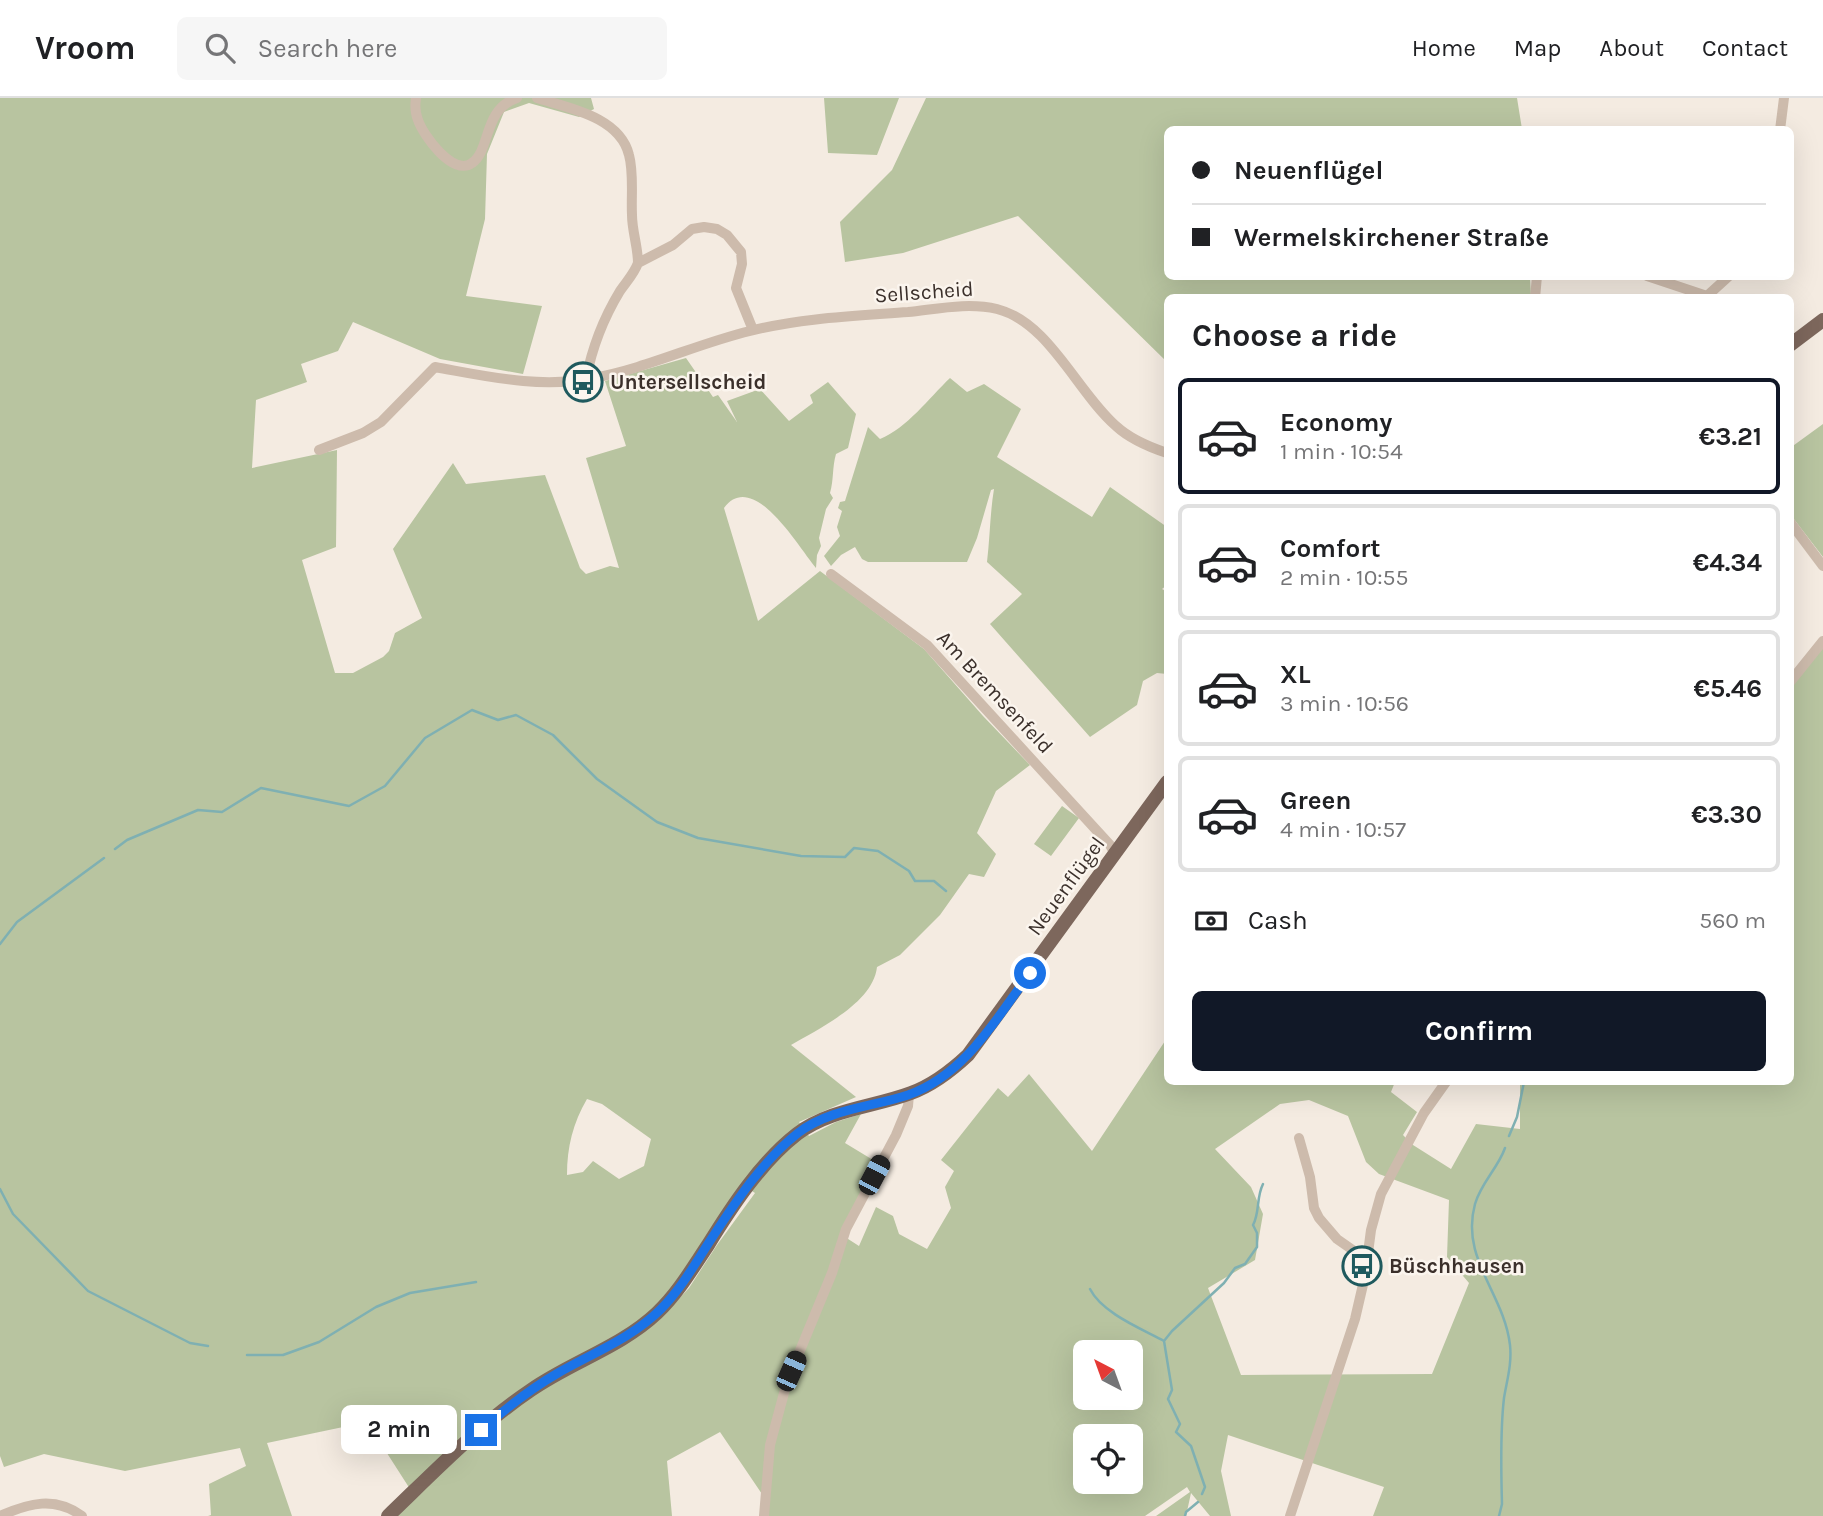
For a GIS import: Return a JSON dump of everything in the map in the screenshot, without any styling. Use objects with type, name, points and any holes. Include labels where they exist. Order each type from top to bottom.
[{"type":"main road","points":[[1794,342],[1823,320]]},
{"type":"main road","name":"Neuenflügel","points":[[388,1516],[524,1394],[622,1338],[655,1315],[685,1281],[727,1216],[760,1173],[802,1130],[832,1116],[909,1094],[944,1075],[975,1047],[1164,786]]},
{"type":"street","points":[[416,98],[417,119],[425,134],[443,156],[465,166],[477,158],[498,111],[517,98]]},
{"type":"street","points":[[537,98],[609,125],[626,146],[631,162],[632,223],[638,263]]},
{"type":"street","points":[[1780,126],[1784,98]]},
{"type":"street","points":[[586,379],[591,351],[599,332],[638,263],[673,245],[692,229],[717,229],[727,235],[741,252],[742,264],[736,283],[737,294],[752,330]]},
{"type":"street","points":[[1658,280],[1698,294]]},
{"type":"street","points":[[1710,294],[1724,280]]},
{"type":"street","name":"Sellscheid","points":[[319,450],[363,433],[381,422],[435,367],[527,381],[586,379],[656,363],[752,330],[803,322],[960,306],[987,307],[1003,311],[1034,329],[1115,426],[1135,440],[1164,452]]},
{"type":"street","points":[[1794,527],[1823,566]]},
{"type":"street","name":"Am Bremsenfeld","points":[[831,574],[927,645],[1110,845],[1115,854]]},
{"type":"street","points":[[1794,677],[1823,641]]},
{"type":"street","points":[[1290,1516],[1361,1295],[1376,1207],[1386,1181],[1424,1113],[1444,1085]]},
{"type":"street","points":[[764,1516],[770,1445],[787,1382],[832,1273],[846,1229],[903,1119],[909,1094]]},
{"type":"street","points":[[1299,1138],[1310,1177],[1314,1208],[1319,1218],[1337,1239],[1367,1259]]},
{"type":"street","points":[[0,1516],[28,1505],[44,1503],[58,1504],[82,1516]]},
{"type":"green space","points":[[0,98],[591,98],[594,109],[579,117],[529,103],[504,112],[487,154],[485,219],[466,296],[542,306],[523,374],[440,359],[353,322],[338,351],[301,364],[307,382],[256,400],[252,468],[337,450],[336,547],[302,560],[335,673],[353,673],[383,657],[389,651],[395,633],[422,618],[393,549],[453,463],[466,484],[545,475],[580,568],[586,574],[610,566],[619,568],[586,458],[626,446],[605,381],[686,358],[713,397],[718,395],[737,422],[727,401],[760,389],[789,421],[813,403],[810,395],[828,382],[856,414],[848,448],[836,454],[830,493],[833,498],[826,509],[816,568],[775,516],[761,504],[748,498],[736,498],[724,508],[758,621],[820,571],[924,649],[1030,765],[996,791],[977,833],[996,854],[984,877],[969,874],[940,915],[900,955],[877,967],[866,992],[856,1003],[791,1045],[856,1097],[799,1122],[809,1136],[836,1122],[861,1114],[845,1143],[878,1163],[845,1237],[859,1246],[876,1207],[893,1216],[899,1234],[927,1249],[951,1208],[945,1187],[954,1171],[941,1160],[998,1088],[1008,1097],[1029,1074],[1092,1151],[1164,1043],[1164,1085],[1394,1085],[1391,1092],[1417,1112],[1403,1135],[1413,1145],[1451,1169],[1476,1124],[1520,1129],[1520,1085],[1794,1085],[1794,683],[1823,647],[1823,1516],[1373,1516],[1384,1487],[1228,1435],[1221,1471],[1231,1516],[1210,1516],[1191,1493],[1186,1516],[1156,1516],[1190,1492],[1187,1487],[1145,1516],[768,1516],[768,1503],[720,1432],[667,1461],[672,1516],[394,1516],[455,1458],[525,1400],[659,1320],[689,1288],[755,1193],[743,1185],[668,1296],[624,1333],[543,1377],[410,1489],[367,1422],[267,1443],[292,1516],[208,1516],[211,1515],[209,1484],[246,1466],[240,1448],[125,1471],[44,1454],[4,1467],[0,1456]],"holes":[[[587,1099],[602,1104],[651,1139],[644,1166],[619,1179],[593,1161],[583,1172],[567,1175],[568,1155],[578,1117]],[[1309,1100],[1348,1116],[1366,1162],[1379,1174],[1449,1200],[1447,1257],[1469,1283],[1432,1374],[1241,1375],[1208,1288],[1255,1260],[1263,1214],[1251,1187],[1215,1149],[1280,1104]]]},
{"type":"green space","points":[[824,98],[899,98],[877,155],[828,153]]},
{"type":"green space","points":[[926,98],[1517,98],[1522,126],[1164,126],[1164,280],[1530,280],[1531,294],[1164,294],[1164,359],[1018,216],[903,253],[845,262],[840,222],[892,170]]},
{"type":"green space","points":[[950,378],[967,392],[984,384],[1021,409],[997,457],[1092,517],[1110,487],[1164,525],[1164,674],[1157,673],[1143,681],[1137,705],[1090,737],[990,624],[1022,594],[987,562],[994,489],[991,490],[967,562],[868,562],[862,559],[855,547],[841,555],[831,566],[824,556],[840,536],[837,527],[842,511],[838,508],[840,502],[845,501],[868,427],[880,439],[908,420]]},
{"type":"green space","points":[[1823,424],[1823,557],[1794,519],[1794,445]]},
{"type":"green space","points":[[1062,806],[1079,818],[1051,856],[1034,844]]},
{"type":"waterway","points":[[115,849],[127,840],[198,810],[222,812],[261,788],[349,806],[385,786],[425,738],[472,710],[498,720],[516,715],[553,735],[597,779],[657,822],[698,838],[801,856],[845,857],[854,848],[878,851],[909,871],[915,881],[934,881],[946,891]]},
{"type":"waterway","points":[[0,944],[17,922],[104,858]]},
{"type":"waterway","points":[[1509,1136],[1517,1117],[1523,1085]]},
{"type":"waterway","points":[[1499,1516],[1502,1504],[1502,1424],[1510,1345],[1500,1309],[1478,1259],[1472,1224],[1478,1196],[1505,1148]]},
{"type":"waterway","points":[[1202,1494],[1205,1487],[1191,1446],[1176,1432],[1180,1424],[1168,1399],[1172,1390],[1164,1341],[1224,1283],[1235,1268],[1245,1264],[1257,1247],[1257,1233],[1253,1225],[1263,1184]]},
{"type":"waterway","points":[[0,1189],[13,1214],[88,1291],[190,1343],[208,1346]]},
{"type":"waterway","points":[[247,1355],[283,1355],[319,1342],[376,1307],[410,1293],[476,1282]]},
{"type":"waterway","points":[[1090,1289],[1113,1313],[1164,1341]]},
{"type":"waterway","points":[[1185,1516],[1198,1502]]},
{"type":"place","name":"Untersellscheid","points":[[583,382]]},
{"type":"place","name":"Büschhausen","points":[[1362,1266]]},
{"type":"route","points":[[481,1430],[531,1390],[636,1330],[655,1315],[685,1281],[727,1216],[760,1173],[802,1130],[832,1116],[909,1094],[932,1084],[968,1055],[1030,973]]}]
